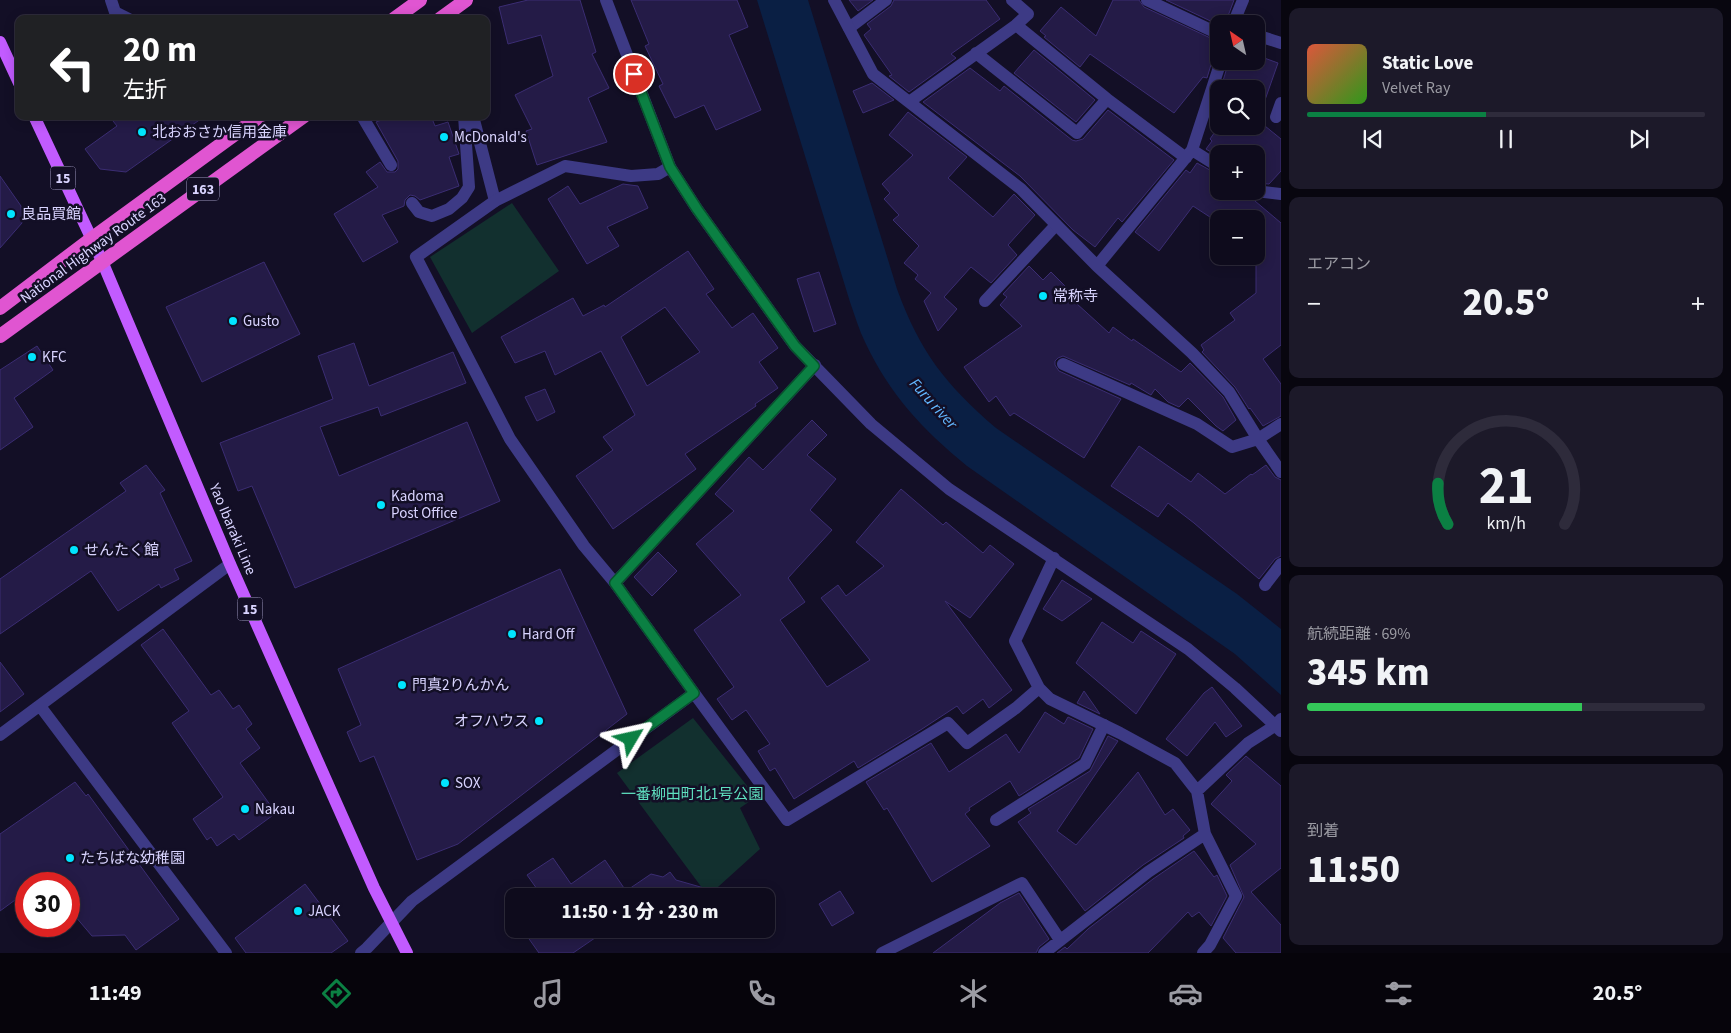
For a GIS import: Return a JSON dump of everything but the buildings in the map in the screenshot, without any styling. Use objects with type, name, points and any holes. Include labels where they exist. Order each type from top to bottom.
[{"type":"highway","points":[[399,15],[420,0]]},
{"type":"highway","points":[[448,15],[466,0]]},
{"type":"highway","name":"National Highway Route 163","points":[[0,308],[255,120]]},
{"type":"highway","name":"National Highway Route 163","points":[[0,336],[298,120]]},
{"type":"main road","points":[[0,42],[15,74]]},
{"type":"main road","name":"Yao Ibaraki Line","points":[[36,120],[102,261],[230,564],[374,888],[407,953]]},
{"type":"street","points":[[112,0],[115,12],[121,15]]},
{"type":"street","points":[[606,0],[670,167],[697,209],[795,346],[871,424],[949,489],[1188,649],[1279,725],[1248,743],[1197,791]]},
{"type":"street","points":[[834,0],[873,74],[1020,189],[1097,266],[1192,352],[1229,392],[1281,472]]},
{"type":"street","points":[[849,28],[886,0]]},
{"type":"street","points":[[909,102],[1028,14],[1012,0]]},
{"type":"street","points":[[1147,0],[1210,30]]},
{"type":"street","points":[[1237,15],[1243,0]]},
{"type":"street","points":[[1016,24],[1107,99],[1189,154],[1210,163]]},
{"type":"street","points":[[1265,38],[1281,43]]},
{"type":"street","points":[[976,53],[1077,132],[1107,99]]},
{"type":"street","points":[[1097,266],[1189,154],[1218,70]]},
{"type":"street","points":[[1276,117],[1281,104]]},
{"type":"street","points":[[364,120],[391,165]]},
{"type":"street","points":[[412,202],[418,212],[432,216],[449,208],[462,198],[469,187],[464,120]]},
{"type":"street","points":[[474,120],[495,201]]},
{"type":"street","points":[[670,167],[658,174],[631,176],[565,166],[495,201],[416,257],[510,438],[584,546],[615,583],[788,820],[948,723],[967,743],[1016,708],[1039,688]]},
{"type":"street","points":[[1265,192],[1281,194]]},
{"type":"street","points":[[985,301],[1056,225]]},
{"type":"street","points":[[1063,364],[1196,424],[1232,448],[1258,438],[1281,424]]},
{"type":"street","points":[[615,583],[814,366]]},
{"type":"street","points":[[1054,558],[1015,641],[1039,688],[1050,699],[1175,763],[1197,791],[1204,834],[1236,896],[1211,950]]},
{"type":"street","points":[[0,735],[230,564]]},
{"type":"street","points":[[1265,585],[1281,564]]},
{"type":"street","points":[[360,953],[412,901],[694,693]]},
{"type":"street","points":[[40,706],[226,953]]},
{"type":"street","points":[[996,820],[1085,764],[1104,725]]},
{"type":"street","points":[[1044,953],[1148,872],[1204,834]]},
{"type":"street","points":[[882,953],[1022,883],[1060,940]]},
{"type":"green space","points":[[512,203],[559,271],[472,333],[430,257]]},
{"type":"green space","name":"一番柳田町北1号公園","points":[[693,718],[756,797],[740,808],[760,849],[717,888],[702,888],[617,773]]},
{"type":"water","name":"Furu river","points":[[757,0],[808,0],[897,289],[915,331],[936,366],[962,397],[996,428],[1237,594],[1281,629],[1281,695],[1235,654],[967,466],[908,410],[896,395],[875,361],[857,323]]},
{"type":"place","name":"北おおさか信用金庫","points":[[142,132]]},
{"type":"place","name":"McDonald's","points":[[444,137]]},
{"type":"place","name":"良品買館","points":[[11,214]]},
{"type":"place","name":"常称寺","points":[[1043,296]]},
{"type":"place","name":"Gusto","points":[[233,321]]},
{"type":"place","name":"KFC","points":[[32,357]]},
{"type":"place","name":"Kadoma Post Office","points":[[381,505]]},
{"type":"place","name":"せんたく館","points":[[74,550]]},
{"type":"place","name":"Hard Off","points":[[512,634]]},
{"type":"place","name":"門真2りんかん","points":[[402,685]]},
{"type":"place","name":"オフハウス","points":[[539,721]]},
{"type":"place","name":"SOX","points":[[445,783]]},
{"type":"place","name":"Nakau","points":[[245,809]]},
{"type":"place","name":"たちばな幼稚園","points":[[70,858]]},
{"type":"place","name":"JACK","points":[[298,911]]},
{"type":"route","points":[[631,739],[694,693],[615,583],[814,366],[795,346],[697,209],[670,167],[634,74]]}]
